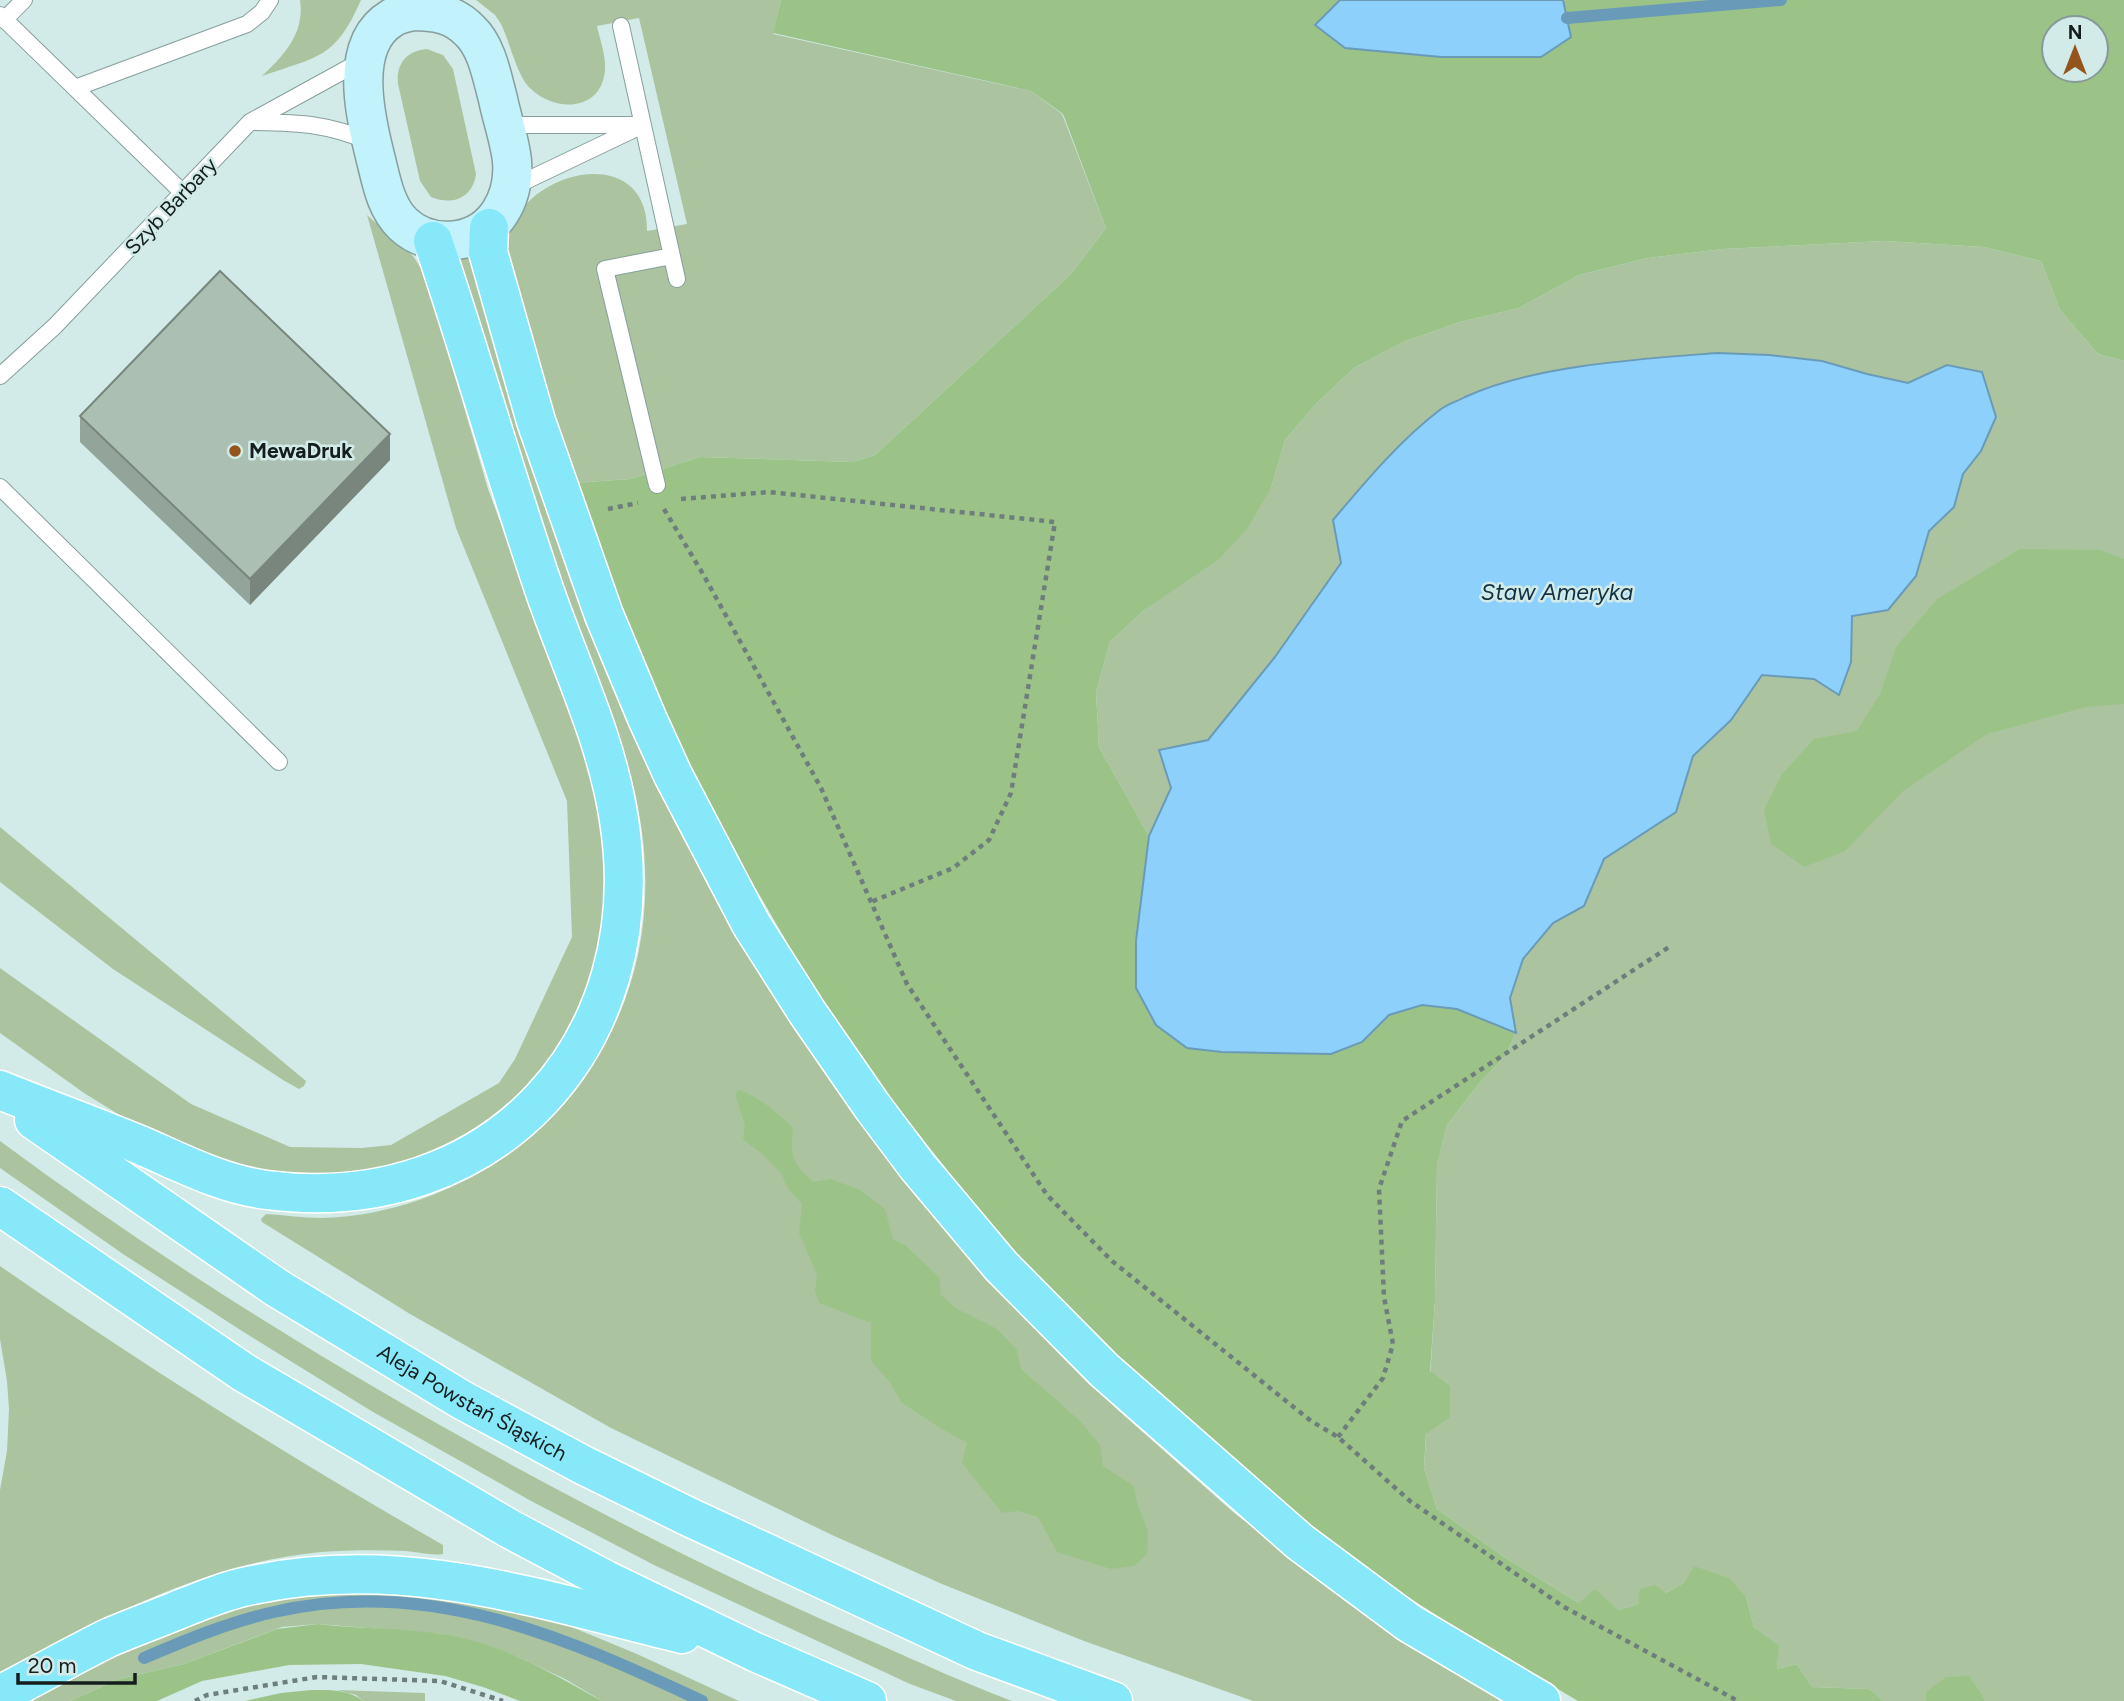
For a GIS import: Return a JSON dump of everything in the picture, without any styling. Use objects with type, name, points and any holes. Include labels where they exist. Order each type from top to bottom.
[{"type":"main road","points":[[433,5],[473,33],[489,65],[512,162],[509,188],[501,212],[489,228],[458,240],[433,241],[414,233],[401,222],[394,211],[385,192],[372,144],[362,88],[362,70],[366,59],[391,9],[412,11],[433,5]]},
{"type":"main road","points":[[489,228],[488,252],[536,421],[604,615],[647,718],[720,868],[751,925],[807,1013],[872,1106],[917,1166],[1001,1266],[1104,1370],[1300,1542],[1409,1623],[1541,1701]]},
{"type":"main road","points":[[0,1090],[221,1179],[262,1189],[308,1194],[356,1192],[406,1183],[452,1164],[495,1140],[556,1084],[576,1056],[593,1023],[607,992],[621,931],[623,889],[620,822],[602,747],[533,556],[433,241]]},
{"type":"main road","name":"Aleja Powstań Śląskich","points":[[0,1097],[277,1288],[463,1400],[583,1465],[689,1517],[977,1651],[1113,1701]]},
{"type":"main road","points":[[0,1206],[243,1372],[510,1530],[755,1652],[867,1701]]},
{"type":"main road","points":[[0,1695],[109,1638],[198,1602],[251,1585],[316,1574],[359,1572],[468,1582],[755,1652]]},
{"type":"lane","points":[[23,0],[2,18],[183,193]]},
{"type":"lane","points":[[75,88],[247,24],[262,12],[270,0]]},
{"type":"lane","points":[[621,26],[677,278]]},
{"type":"lane","name":"Szyb Barbary","points":[[0,376],[55,326],[250,122],[366,59]]},
{"type":"lane","points":[[250,122],[309,123],[347,132],[372,144]]},
{"type":"lane","points":[[504,125],[643,125]]},
{"type":"lane","points":[[509,188],[643,125]]},
{"type":"lane","points":[[658,493],[605,269],[673,256]]},
{"type":"lane","points":[[0,487],[279,762]]},
{"type":"path","points":[[570,518],[621,506],[658,493],[769,492],[1055,522],[1011,793],[989,840],[953,869],[871,902]]},
{"type":"path","points":[[658,493],[821,788],[907,984],[1047,1195],[1121,1269],[1311,1421],[1338,1437],[1410,1501],[1564,1607],[1738,1701]]},
{"type":"path","points":[[1338,1437],[1383,1378],[1393,1344],[1384,1297],[1379,1188],[1402,1121],[1669,947]]},
{"type":"path","points":[[195,1701],[207,1695],[317,1677],[440,1681],[503,1701]]},
{"type":"green space","points":[[300,0],[361,0],[343,34],[323,53],[262,76],[278,60],[296,33],[301,12]]},
{"type":"green space","points":[[476,0],[781,0],[773,34],[1031,91],[1062,114],[1106,228],[1071,274],[875,455],[852,462],[700,457],[630,479],[574,483],[506,244],[515,219],[532,198],[555,183],[581,175],[605,175],[627,184],[642,202],[647,231],[687,224],[639,18],[597,26],[605,59],[602,84],[596,94],[587,100],[565,104],[541,97],[526,84],[501,24],[495,15]]},
{"type":"green space","points":[[781,0],[1340,0],[1315,25],[1441,57],[1571,37],[1563,0],[2124,0],[2124,361],[2098,354],[2060,310],[2041,261],[1984,247],[1884,241],[1723,249],[1648,258],[1579,275],[1519,308],[1460,322],[1403,342],[1354,368],[1316,404],[1285,440],[1271,488],[1247,529],[1219,559],[1143,611],[1110,642],[1096,692],[1099,747],[1149,836],[1136,941],[1136,988],[1157,1025],[1187,1048],[1222,1052],[1331,1054],[1362,1042],[1389,1015],[1422,1005],[1457,1009],[1516,1033],[1505,1056],[1477,1086],[1447,1125],[1437,1166],[1435,1301],[1430,1371],[1450,1386],[1450,1417],[1426,1434],[1424,1468],[1437,1509],[1504,1557],[1579,1603],[1595,1589],[1618,1610],[1638,1604],[1640,1589],[1655,1585],[1666,1593],[1685,1582],[1694,1566],[1729,1578],[1746,1597],[1754,1627],[1779,1646],[1777,1669],[1797,1664],[1812,1687],[1868,1689],[1884,1701],[1578,1701],[1461,1631],[1348,1554],[1295,1514],[1135,1376],[1018,1256],[889,1096],[814,989],[730,844],[635,647],[574,483],[630,479],[700,457],[852,462],[875,455],[1071,274],[1106,228],[1063,114],[1031,91],[773,33]]},
{"type":"green space","points":[[427,49],[443,55],[453,69],[476,174],[471,189],[454,200],[431,197],[420,181],[398,84],[399,70],[404,60],[413,52]]},
{"type":"green space","points":[[367,215],[413,256],[425,274],[488,489],[576,726],[600,813],[607,873],[598,963],[567,1037],[524,1093],[478,1132],[380,1173],[257,1175],[147,1132],[84,1093],[0,1033],[0,968],[191,1104],[290,1147],[362,1148],[391,1145],[499,1083],[515,1059],[572,937],[567,801],[456,528]]},
{"type":"green space","points":[[1884,241],[1984,247],[2041,261],[2060,310],[2098,354],[2124,361],[2124,1701],[1984,1701],[1984,1697],[1926,1692],[1926,1701],[1884,1701],[1867,1689],[1812,1687],[1797,1664],[1777,1669],[1778,1646],[1754,1627],[1746,1597],[1685,1582],[1666,1593],[1641,1589],[1638,1604],[1618,1610],[1579,1603],[1504,1557],[1437,1509],[1424,1468],[1435,1301],[1437,1166],[1447,1125],[1477,1086],[1505,1056],[1516,1033],[1510,998],[1523,959],[1553,923],[1584,906],[1604,859],[1676,812],[1693,756],[1731,720],[1762,675],[1814,679],[1839,695],[1851,662],[1852,616],[1888,610],[1916,576],[1929,531],[1954,507],[1963,474],[1981,451],[1996,417],[1947,365],[1908,383],[1822,361],[1769,355],[1665,357],[1559,371],[1488,387],[1443,408],[1366,481],[1334,520],[1341,563],[1275,657],[1208,740],[1159,750],[1171,788],[1149,836],[1099,747],[1096,692],[1110,642],[1143,611],[1176,587],[1271,488],[1285,440],[1316,404],[1354,368],[1403,342],[1460,322],[1519,308],[1579,275],[1648,258],[1723,249]]},
{"type":"green space","points":[[470,258],[628,715],[1031,1323],[1119,1411],[1233,1512],[1291,1557],[1506,1701],[1253,1701],[1084,1641],[942,1584],[832,1535],[611,1428],[410,1314],[262,1222],[261,1219],[266,1214],[314,1218],[349,1216],[407,1204],[463,1182],[512,1151],[534,1133],[570,1095],[599,1054],[621,1011],[636,965],[644,917],[645,868],[640,818],[628,767],[611,716],[561,591],[527,490],[458,260]]},
{"type":"green space","points":[[2020,549],[2100,550],[2124,559],[2124,704],[2086,707],[1987,734],[1903,791],[1845,851],[1804,867],[1771,844],[1764,810],[1782,774],[1814,739],[1857,731],[1880,694],[1896,647],[1937,599]]},
{"type":"green space","points":[[0,827],[306,1081],[304,1086],[299,1089],[283,1080],[113,969],[0,882]]},
{"type":"green space","points":[[739,1090],[768,1106],[793,1128],[794,1158],[813,1182],[831,1179],[860,1190],[885,1209],[893,1239],[905,1245],[939,1277],[941,1295],[957,1309],[997,1329],[1017,1350],[1021,1369],[1080,1421],[1100,1445],[1103,1466],[1134,1486],[1137,1503],[1148,1531],[1147,1554],[1134,1566],[1111,1569],[1057,1552],[1038,1517],[1018,1511],[1002,1513],[962,1463],[967,1443],[901,1402],[889,1381],[871,1361],[871,1323],[819,1303],[815,1291],[817,1274],[799,1233],[802,1204],[788,1189],[781,1173],[743,1140],[745,1125],[735,1095]]},
{"type":"green space","points":[[0,1141],[219,1292],[448,1430],[604,1514],[774,1598],[1012,1701],[956,1701],[910,1684],[656,1566],[533,1502],[373,1412],[123,1254],[0,1168]]},
{"type":"green space","points":[[0,1266],[218,1410],[443,1545],[443,1554],[385,1550],[321,1552],[236,1568],[155,1596],[0,1674],[0,1490],[7,1451],[9,1409],[0,1339]]},
{"type":"green space","points":[[387,1587],[545,1616],[637,1654],[739,1701],[602,1701],[565,1679],[518,1657],[441,1634],[318,1624],[282,1627],[184,1664],[119,1679],[70,1701],[16,1701],[159,1632],[287,1591]]},
{"type":"green space","points":[[318,1624],[430,1632],[467,1639],[519,1658],[602,1701],[520,1701],[445,1676],[361,1664],[289,1665],[202,1681],[157,1701],[70,1701],[119,1679],[184,1664],[277,1629]]},
{"type":"green space","points":[[1969,1676],[1984,1701],[1926,1701],[1926,1692],[1946,1677]]},
{"type":"green space","points":[[311,1690],[345,1692],[363,1701],[245,1701],[281,1693]]},
{"type":"green space","points":[[337,1690],[425,1693],[425,1701],[363,1701],[356,1695]]},
{"type":"water","points":[[1340,0],[1563,0],[1571,37],[1541,57],[1441,57],[1345,48],[1315,25]]},
{"type":"water","name":"Staw Ameryka","points":[[1717,353],[1822,361],[1908,383],[1947,365],[1982,372],[1996,417],[1981,451],[1963,474],[1954,507],[1929,531],[1916,576],[1888,610],[1852,616],[1851,662],[1839,695],[1814,679],[1762,675],[1731,720],[1693,756],[1676,812],[1604,859],[1584,906],[1553,923],[1523,959],[1510,998],[1516,1033],[1457,1009],[1422,1005],[1389,1015],[1362,1042],[1331,1054],[1222,1052],[1187,1048],[1156,1025],[1136,988],[1136,941],[1149,836],[1171,788],[1159,750],[1208,740],[1275,657],[1341,563],[1333,520],[1411,434],[1441,409],[1465,397],[1523,377],[1588,365]]},
{"type":"building","name":"MewaDruk","points":[[220,271],[390,434],[250,579],[80,416]]},
{"type":"waterway","points":[[1567,18],[1781,0]]},
{"type":"waterway","points":[[144,1658],[224,1626],[274,1612],[331,1603],[387,1602],[441,1607],[495,1619],[547,1635],[651,1677],[702,1701]]},
{"type":"place","name":"MewaDruk","points":[[235,451]]}]
